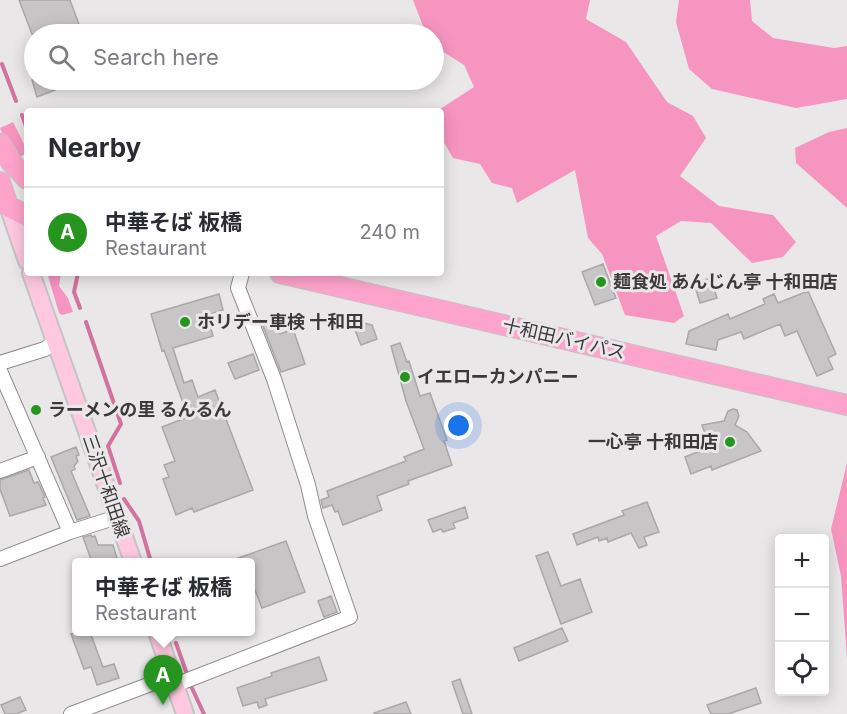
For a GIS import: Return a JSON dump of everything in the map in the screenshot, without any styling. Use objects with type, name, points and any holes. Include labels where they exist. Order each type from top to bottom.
[{"type":"highway","points":[[0,144],[11,162],[24,176]]},
{"type":"highway","points":[[0,182],[8,206],[24,216]]},
{"type":"highway","name":"十和田バイパス","points":[[293,276],[847,405]]},
{"type":"main road","points":[[8,206],[24,250]]},
{"type":"main road","name":"三沢十和田線","points":[[32,276],[132,558]]},
{"type":"main road","points":[[37,276],[40,298]]},
{"type":"main road","points":[[158,636],[185,714]]},
{"type":"street","points":[[71,714],[99,709],[350,617],[315,516],[308,485],[274,380],[238,288],[241,276]]},
{"type":"street","points":[[0,363],[45,348],[54,342]]},
{"type":"street","points":[[0,371],[70,532]]},
{"type":"street","points":[[0,471],[38,458]]},
{"type":"street","points":[[0,560],[70,532],[117,517]]},
{"type":"shaded area","points":[[413,0],[590,0],[586,19],[626,42],[667,102],[693,116],[706,138],[680,176],[719,206],[773,215],[796,242],[783,257],[752,263],[711,223],[681,221],[656,236],[684,316],[674,323],[625,315],[602,254],[588,238],[575,170],[517,203],[512,188],[492,183],[480,164],[453,158],[444,142],[444,108],[442,108],[474,87],[464,65],[444,52],[444,24],[422,24]]},
{"type":"shaded area","points":[[679,0],[750,0],[752,21],[773,38],[834,48],[847,46],[847,99],[796,108],[712,89],[689,69],[676,22]]},
{"type":"shaded area","points":[[13,122],[24,144],[24,154],[19,158],[0,128]]},
{"type":"shaded area","points":[[847,128],[847,208],[796,163],[795,148],[829,132]]},
{"type":"shaded area","points":[[48,276],[61,276],[59,286],[68,298],[73,312],[62,315],[59,313]]},
{"type":"shaded area","points":[[847,463],[847,658],[841,576],[831,529]]},
{"type":"building","points":[[19,0],[70,0],[79,24],[28,24]]},
{"type":"building","points":[[35,90],[55,90],[37,97]]},
{"type":"building","points":[[603,264],[616,298],[595,305],[582,272]]},
{"type":"building","points":[[711,278],[717,298],[700,303],[694,283]]},
{"type":"building","points":[[808,291],[836,354],[828,358],[833,369],[817,376],[797,331],[785,336],[780,324],[744,339],[741,332],[718,340],[716,350],[686,344],[689,331],[728,314],[730,319],[765,304],[763,299],[774,294],[778,303]]},
{"type":"building","points":[[219,294],[223,310],[207,315],[213,336],[173,348],[184,383],[192,380],[198,397],[215,390],[253,490],[194,512],[192,508],[176,515],[163,479],[169,477],[164,465],[175,461],[162,427],[188,417],[164,350],[162,351],[151,314]]},
{"type":"building","points":[[274,317],[280,334],[293,329],[305,364],[281,372],[261,321]]},
{"type":"building","points":[[351,320],[372,325],[377,339],[361,345]]},
{"type":"building","points":[[400,343],[407,362],[409,361],[420,396],[430,393],[447,440],[444,441],[452,465],[408,481],[409,484],[377,496],[382,510],[343,525],[338,511],[335,512],[332,505],[323,508],[321,500],[329,497],[327,491],[406,461],[404,457],[424,449],[406,401],[391,346]]},
{"type":"building","points":[[253,354],[259,370],[235,379],[228,363]]},
{"type":"building","points":[[737,410],[739,416],[735,425],[747,432],[761,451],[712,470],[711,466],[691,474],[685,457],[710,447],[702,425],[724,421],[728,411]]},
{"type":"building","points":[[76,447],[79,455],[76,456],[78,461],[74,466],[75,469],[71,471],[90,516],[77,520],[51,457]]},
{"type":"building","points":[[29,470],[34,483],[38,482],[46,505],[10,516],[0,489],[0,480]]},
{"type":"building","points":[[647,502],[659,532],[644,537],[647,545],[639,548],[631,533],[608,542],[607,538],[599,541],[598,537],[577,545],[573,534],[624,515],[622,511]]},
{"type":"building","points":[[465,507],[468,518],[453,523],[455,528],[433,532],[428,520]]},
{"type":"building","points":[[95,536],[98,545],[113,545],[117,558],[91,558],[83,537]]},
{"type":"building","points":[[286,541],[305,592],[262,608],[255,590],[255,558],[238,558]]},
{"type":"building","points":[[548,552],[561,586],[580,579],[592,612],[561,624],[536,556]]},
{"type":"building","points":[[331,596],[337,612],[324,617],[318,601]]},
{"type":"building","points":[[562,628],[568,641],[519,661],[514,648]]},
{"type":"building","points":[[71,634],[72,636],[91,636],[103,667],[114,664],[119,678],[97,685],[91,667],[84,669]]},
{"type":"building","points":[[319,657],[327,680],[265,699],[267,705],[259,708],[257,702],[243,706],[237,688],[272,676],[271,673]]},
{"type":"building","points":[[460,679],[472,714],[463,714],[452,682]]},
{"type":"building","points":[[756,688],[761,703],[728,714],[711,714],[707,705]]},
{"type":"building","points":[[20,697],[26,710],[16,714],[5,714],[1,705]]},
{"type":"building","points":[[406,702],[411,714],[374,713]]},
{"type":"waterway","points":[[2,64],[16,101]]},
{"type":"waterway","points":[[22,115],[24,121]]},
{"type":"waterway","points":[[77,276],[74,292],[80,308]]},
{"type":"waterway","points":[[86,322],[121,424],[108,446],[120,483]]},
{"type":"waterway","points":[[124,499],[139,521],[150,558]]},
{"type":"waterway","points":[[176,643],[187,674]]},
{"type":"waterway","points":[[191,686],[204,714]]},
{"type":"place","name":"麺食処 あんじん亭 十和田店","points":[[601,282]]},
{"type":"place","name":"ホリデー車検 十和田","points":[[185,322]]},
{"type":"place","name":"イエローカンパニー","points":[[405,377]]},
{"type":"place","name":"ラーメンの里 るんるん","points":[[36,410]]},
{"type":"place","name":"一心亭 十和田店","points":[[730,442]]},
{"type":"place","name":"中華そば 板橋","points":[[163,705]]}]
